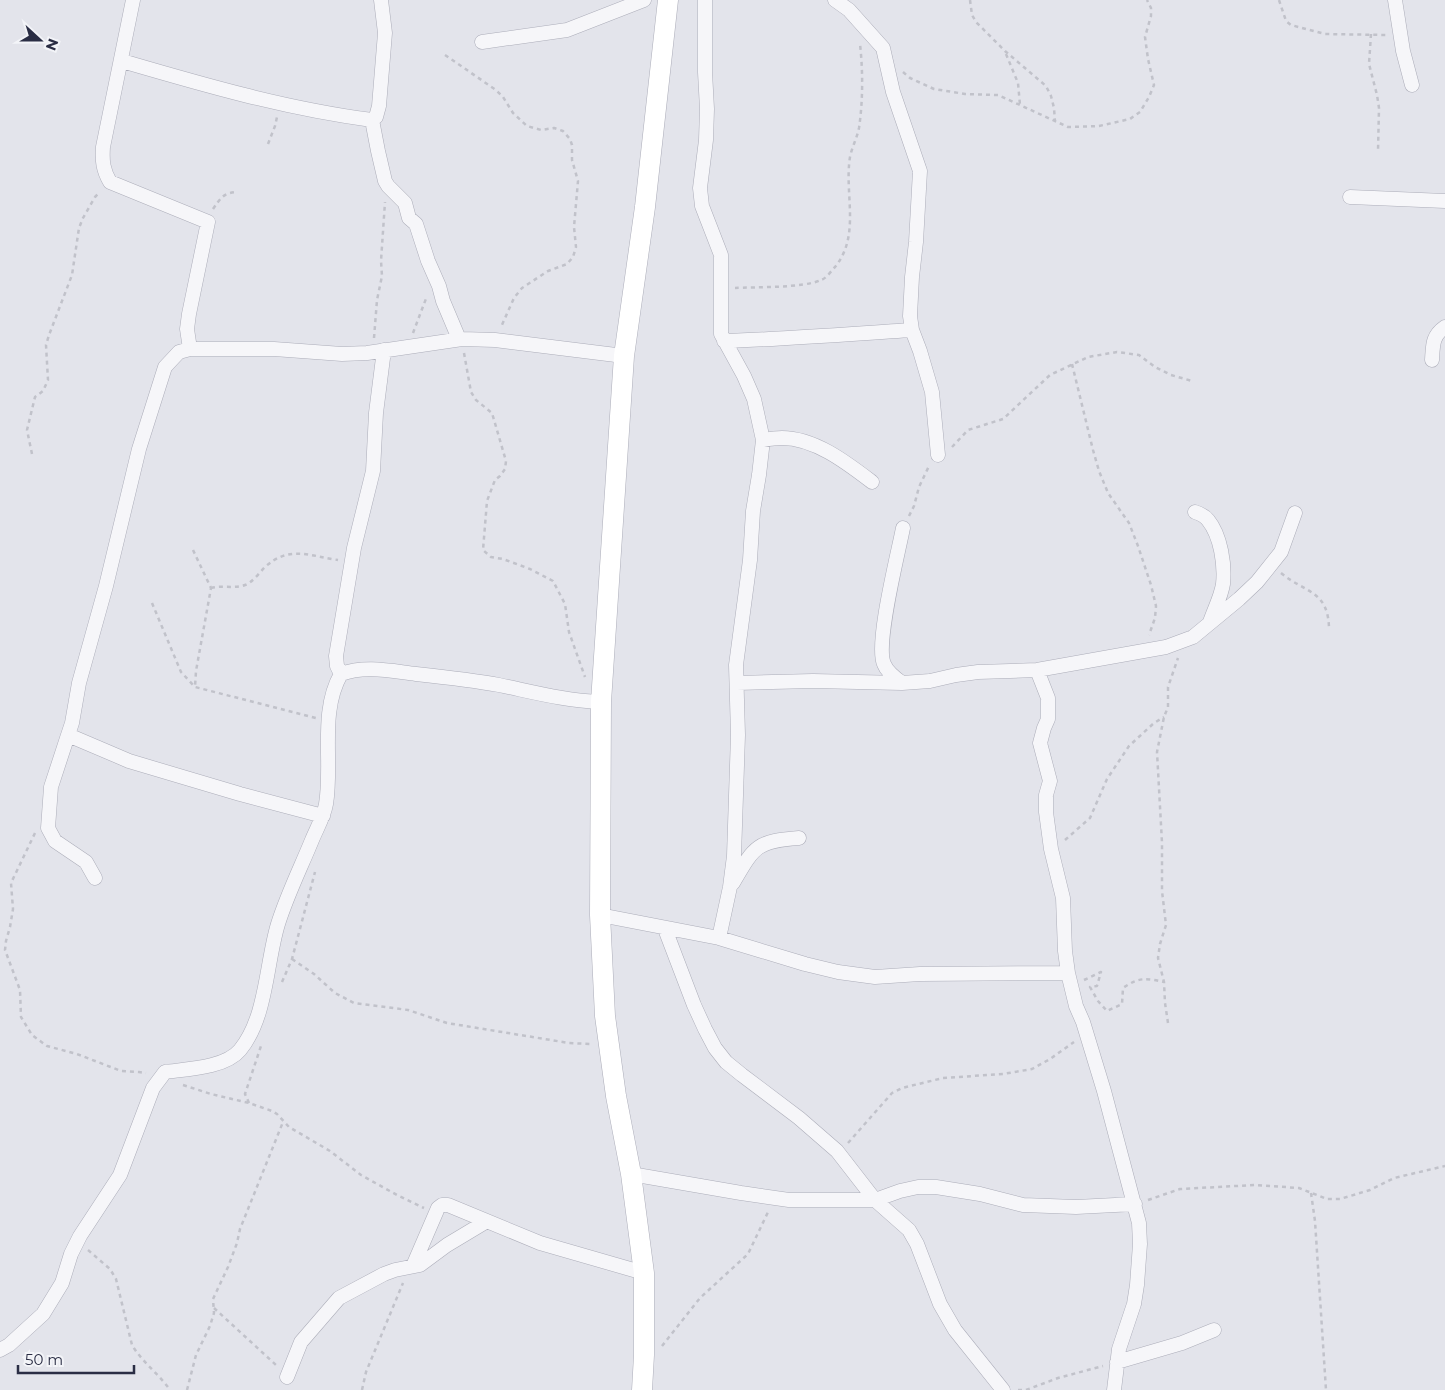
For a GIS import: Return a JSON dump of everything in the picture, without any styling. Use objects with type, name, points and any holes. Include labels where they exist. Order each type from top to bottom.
[{"type":"street","points":[[133,0],[103,148],[102,164],[104,173],[110,182],[208,222],[189,314],[187,329],[190,349]]},
{"type":"street","points":[[372,120],[376,117],[379,106],[385,33],[381,0]]},
{"type":"street","points":[[482,42],[567,30],[644,0]]},
{"type":"street","points":[[642,1390],[644,1273],[631,1174],[608,1044],[600,915],[595,702],[624,356],[645,207],[668,0]]},
{"type":"street","points":[[705,0],[707,109],[706,140],[700,188],[702,206],[720,255],[722,289],[720,327],[724,341],[744,376],[754,399],[763,440],[760,475],[753,510],[750,560],[736,664],[738,736],[736,817],[730,887],[719,938]]},
{"type":"street","points":[[835,0],[849,10],[883,48],[893,92],[920,172],[910,316],[912,330],[932,392],[938,455]]},
{"type":"street","points":[[1395,0],[1412,85]]},
{"type":"street","points":[[122,61],[280,104],[372,120]]},
{"type":"street","points":[[372,120],[388,186],[405,203],[409,218],[416,224],[445,307],[461,339]]},
{"type":"street","points":[[1350,197],[1445,201]]},
{"type":"street","points":[[1432,360],[1433,342],[1436,335],[1445,327]]},
{"type":"street","points":[[724,341],[776,340],[912,330]]},
{"type":"street","points":[[95,878],[86,862],[55,841],[48,828],[51,787],[72,723],[79,683],[106,586],[139,449],[165,367],[179,352],[190,349],[274,349],[342,354],[411,347],[461,339],[495,340],[624,356]]},
{"type":"street","points":[[341,674],[336,656],[352,562],[373,472],[379,351]]},
{"type":"street","points":[[763,440],[782,438],[796,440],[823,449],[842,459],[872,482]]},
{"type":"street","points":[[1195,512],[1204,516],[1215,532],[1223,569],[1223,585],[1210,623]]},
{"type":"street","points":[[737,683],[813,681],[902,683],[930,681],[978,672],[1036,670],[1150,650],[1182,642],[1193,636],[1240,599],[1272,564],[1280,552],[1295,513]]},
{"type":"street","points":[[902,683],[889,673],[881,653],[883,630],[904,528]]},
{"type":"street","points":[[0,1350],[43,1314],[62,1283],[71,1254],[80,1236],[120,1176],[153,1088],[160,1078],[165,1072],[204,1067],[230,1058],[240,1050],[254,1026],[278,924],[326,806],[329,721],[335,684],[341,674],[365,668],[496,685],[595,702]]},
{"type":"street","points":[[1036,670],[1048,698],[1048,719],[1040,743],[1050,781],[1046,795],[1046,812],[1051,849],[1063,898],[1065,951],[1070,980],[1076,1006],[1104,1091],[1139,1223],[1140,1244],[1137,1285],[1134,1304],[1119,1349],[1114,1390]]},
{"type":"street","points":[[68,735],[129,761],[322,816]]},
{"type":"street","points":[[730,887],[750,855],[758,847],[766,842],[799,838]]},
{"type":"street","points":[[600,915],[719,938],[838,972],[875,977],[920,974],[1070,980]]},
{"type":"street","points":[[665,929],[705,1029],[726,1062],[799,1118],[837,1151],[875,1200],[909,1230],[917,1244],[940,1304],[955,1330],[1002,1389]]},
{"type":"street","points":[[631,1174],[789,1200],[875,1200],[918,1187],[936,1187],[980,1194],[1023,1205],[1076,1207],[1135,1204]]},
{"type":"street","points":[[411,1267],[438,1208],[442,1205],[448,1205],[540,1243],[644,1273]]},
{"type":"street","points":[[287,1377],[301,1342],[339,1298],[384,1274],[420,1265],[447,1245],[487,1221]]},
{"type":"street","points":[[1117,1362],[1182,1343],[1214,1330]]},
{"type":"path","points":[[970,0],[976,22],[1005,52],[1046,86],[1052,96],[1055,122]]},
{"type":"path","points":[[887,62],[910,78],[934,89],[965,94],[998,95],[1068,127],[1099,126],[1130,119],[1140,112],[1150,97],[1154,85],[1145,37],[1151,16],[1151,8],[1147,0]]},
{"type":"path","points":[[1279,0],[1286,21],[1291,25],[1325,34],[1371,34],[1402,38]]},
{"type":"path","points":[[1371,34],[1369,64],[1379,108],[1378,151]]},
{"type":"path","points":[[722,289],[804,284],[822,280],[842,258],[849,236],[850,156],[859,128],[863,68],[860,41]]},
{"type":"path","points":[[1005,52],[1018,83],[1020,105]]},
{"type":"path","points":[[445,55],[496,90],[503,97],[512,113],[527,126],[541,130],[554,128],[563,131],[570,139],[572,145],[572,160],[578,181],[574,227],[576,247],[574,258],[567,264],[548,271],[522,288],[514,298],[510,311],[495,340]]},
{"type":"path","points":[[268,144],[275,126],[280,104]]},
{"type":"path","points":[[32,454],[27,430],[35,397],[43,391],[48,380],[46,344],[53,320],[72,275],[79,228],[82,218],[95,197],[110,182]]},
{"type":"path","points":[[379,351],[377,307],[382,276],[384,206],[388,186]]},
{"type":"path","points":[[208,222],[213,209],[220,199],[227,193],[236,192]]},
{"type":"path","points":[[411,347],[413,333],[435,279]]},
{"type":"path","points":[[461,339],[472,392],[476,400],[492,413],[506,461],[505,469],[494,480],[487,501],[483,550],[490,557],[502,559],[530,569],[552,581],[565,604],[569,632],[585,680],[595,702]]},
{"type":"path","points":[[904,528],[930,463],[938,455],[949,450],[968,430],[1002,419],[1043,381],[1072,364],[1088,357],[1117,352],[1139,355],[1170,375],[1192,381]]},
{"type":"path","points":[[1072,364],[1099,471],[1108,493],[1129,523],[1153,592],[1156,606],[1155,618],[1147,639],[1150,650]]},
{"type":"path","points":[[193,550],[211,588],[196,671],[195,687]]},
{"type":"path","points":[[211,588],[217,586],[230,588],[248,584],[277,557],[288,553],[308,554],[352,562]]},
{"type":"path","points":[[1272,564],[1288,579],[1315,595],[1321,601],[1328,614],[1329,628]]},
{"type":"path","points":[[152,603],[181,672],[195,687],[329,721]]},
{"type":"path","points":[[1168,1023],[1164,982],[1158,958],[1166,925],[1162,890],[1162,843],[1157,752],[1164,717],[1168,707],[1168,687],[1182,642]]},
{"type":"path","points":[[1051,849],[1082,827],[1090,818],[1107,779],[1119,760],[1141,734],[1164,717]]},
{"type":"path","points":[[49,813],[33,835],[11,883],[13,909],[5,950],[20,990],[21,1017],[32,1035],[47,1046],[77,1054],[121,1071],[139,1072],[272,1110],[283,1122],[330,1151],[361,1175],[417,1205],[436,1212]]},
{"type":"path","points":[[281,984],[292,959],[316,869]]},
{"type":"path","points":[[292,959],[314,974],[335,993],[354,1003],[408,1010],[447,1023],[522,1036],[569,1043],[608,1044]]},
{"type":"path","points":[[1070,980],[1101,972],[1097,986],[1090,987],[1098,1001],[1108,1011],[1122,1004],[1123,988],[1132,982],[1140,979],[1164,982]]},
{"type":"path","points":[[837,1151],[848,1142],[892,1093],[902,1088],[943,1078],[1032,1069],[1050,1059],[1067,1045],[1087,1035]]},
{"type":"path","points":[[249,1103],[245,1094],[262,1044]]},
{"type":"path","points":[[187,1390],[196,1355],[214,1313],[213,1298],[228,1267],[240,1229],[283,1122]]},
{"type":"path","points":[[1135,1204],[1180,1189],[1207,1186],[1286,1186],[1299,1188],[1328,1199],[1340,1199],[1370,1190],[1394,1178],[1445,1166]]},
{"type":"path","points":[[1311,1193],[1315,1220],[1326,1390]]},
{"type":"path","points":[[644,1355],[658,1350],[700,1298],[748,1254],[776,1198]]},
{"type":"path","points":[[80,1236],[90,1253],[110,1269],[116,1279],[129,1338],[134,1350],[170,1390]]},
{"type":"path","points":[[362,1390],[366,1372],[411,1267]]},
{"type":"path","points":[[214,1307],[287,1377]]},
{"type":"path","points":[[1002,1389],[1026,1390],[1058,1378],[1117,1362]]}]
